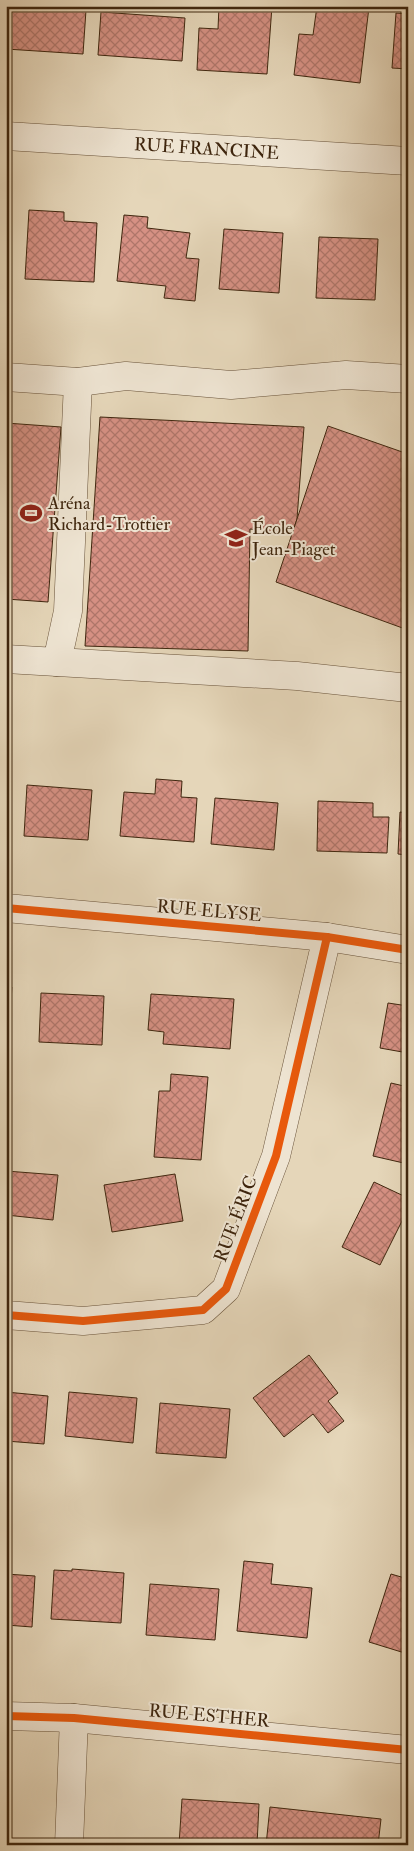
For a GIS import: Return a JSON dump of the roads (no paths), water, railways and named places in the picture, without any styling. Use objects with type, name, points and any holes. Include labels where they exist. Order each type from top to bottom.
[{"type":"street","name":"RUE FRANCINE","points":[[6,136],[408,160]]},
{"type":"street","points":[[6,377],[78,382],[126,376],[231,385],[346,375],[408,379]]},
{"type":"street","points":[[57,662],[68,611],[78,382]]},
{"type":"street","points":[[6,659],[297,676],[408,688]]},
{"type":"street","name":"RUE ELYSE","points":[[6,908],[327,937],[408,950]]},
{"type":"street","name":"RUE ÉRIC","points":[[6,1315],[83,1321],[203,1310],[226,1289],[276,1156],[327,937]]},
{"type":"street","name":"RUE ESTHER","points":[[6,1716],[74,1718],[408,1750]]},
{"type":"street","points":[[69,1845],[74,1718]]},
{"type":"place","name":"Aréna Richard-Trottier","points":[[31,513]]},
{"type":"place","name":"École Jean-Piaget","points":[[236,538]]}]
